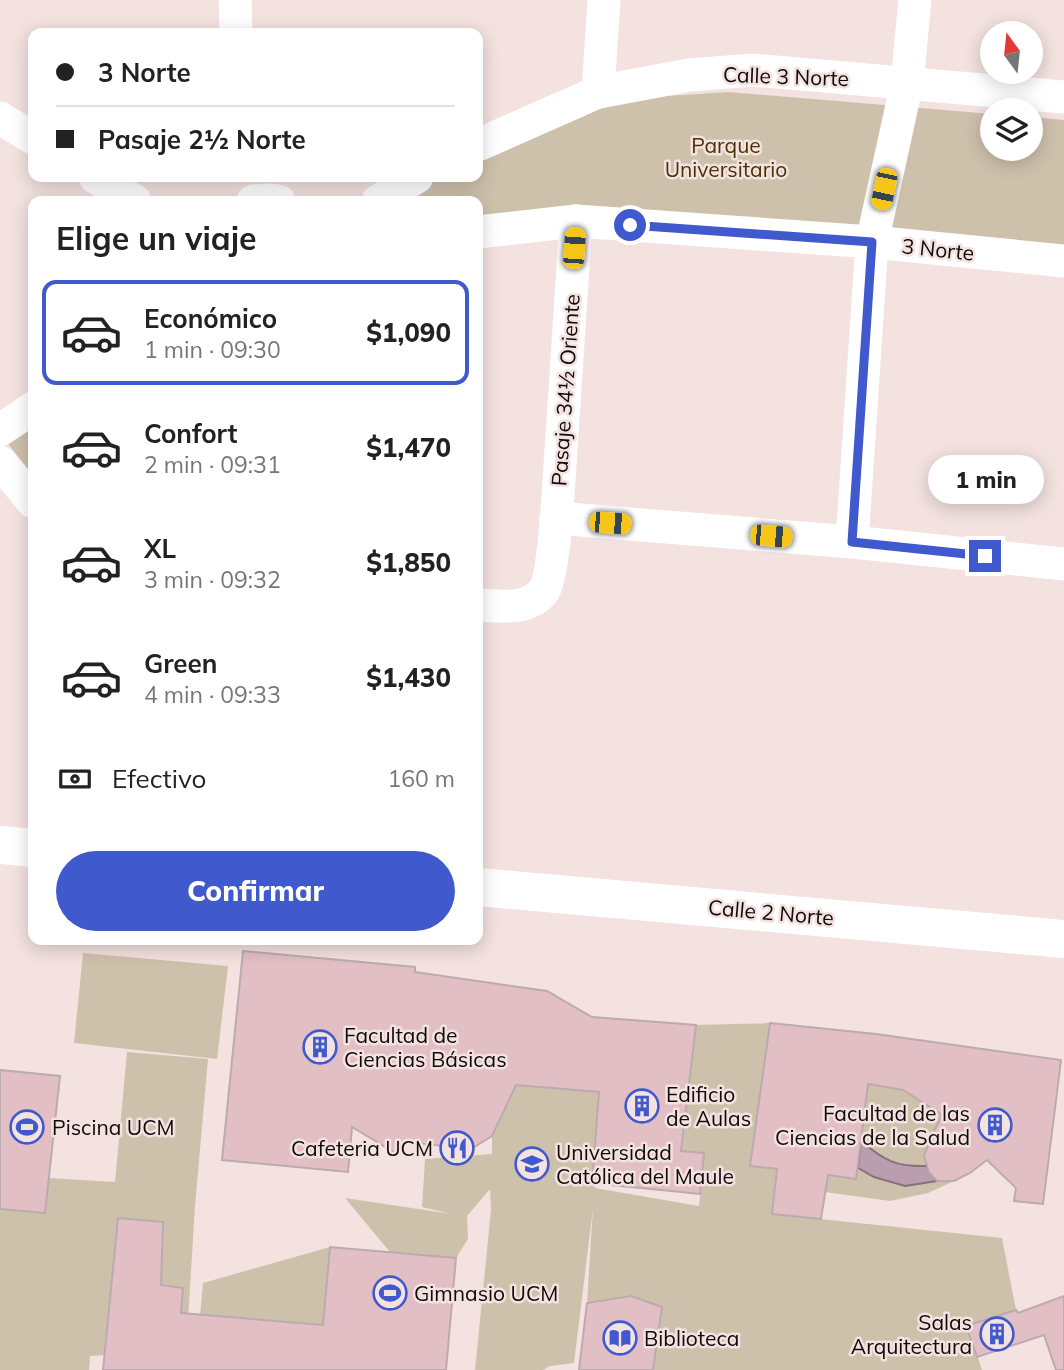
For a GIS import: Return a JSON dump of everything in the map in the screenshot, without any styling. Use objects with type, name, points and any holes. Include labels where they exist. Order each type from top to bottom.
[{"type":"main road","points":[[0,845],[28,848]]},
{"type":"main road","name":"Calle 2 Norte","points":[[483,887],[1064,939]]},
{"type":"street","points":[[235,0],[236,28]]},
{"type":"street","points":[[598,92],[604,0]]},
{"type":"street","points":[[852,542],[872,242],[907,83],[915,0]]},
{"type":"street","name":"Calle 3 Norte","points":[[483,143],[598,92],[689,75],[753,71],[1064,97]]},
{"type":"street","points":[[0,118],[28,135]]},
{"type":"street","points":[[103,182],[127,196]]},
{"type":"street","points":[[386,196],[408,182]]},
{"type":"street","name":"3 Norte","points":[[483,231],[576,221],[872,242],[1064,261]]},
{"type":"street","name":"Pasaje 34½ Oriente","points":[[483,605],[513,607],[530,602],[545,589],[549,577],[556,518],[576,221]]},
{"type":"street","points":[[0,430],[28,411]]},
{"type":"street","points":[[0,461],[28,496]]},
{"type":"street","points":[[556,518],[852,542],[1064,564]]},
{"type":"green space","name":"Parque Universitario","points":[[728,92],[980,113],[980,161],[1043,161],[1043,118],[1064,120],[1064,252],[483,219],[483,196],[405,196],[428,182],[483,182],[483,156],[582,112],[667,96]]},
{"type":"green space","points":[[28,424],[28,469],[5,440]]},
{"type":"green space","points":[[83,953],[228,966],[217,1059],[74,1043]]},
{"type":"green space","points":[[770,1023],[750,1166],[777,1169],[772,1214],[1002,1238],[1016,1310],[967,1326],[982,1370],[653,1370],[661,1307],[587,1303],[593,1208],[574,1363],[550,1366],[543,1370],[475,1370],[491,1210],[490,1189],[467,1216],[468,1239],[456,1258],[390,1252],[345,1198],[452,1214],[422,1207],[425,1159],[492,1154],[492,1136],[516,1085],[579,1090],[582,1074],[601,1058],[595,1188],[699,1206],[704,1154],[681,1151],[696,1025]]},
{"type":"green space","points":[[127,1052],[208,1059],[195,1206],[185,1370],[157,1370],[182,1302],[183,1289],[161,1285],[163,1223],[118,1218],[104,1355],[90,1356],[89,1370],[0,1370],[0,1209],[49,1178],[115,1182]]},
{"type":"green space","points":[[868,1084],[903,1090],[942,1115],[924,1156],[927,1166],[891,1161],[861,1141]]},
{"type":"green space","points":[[858,1168],[874,1177],[905,1186],[954,1181],[928,1193],[890,1201],[825,1192],[829,1175],[856,1179]]},
{"type":"green space","points":[[330,1247],[323,1325],[200,1316],[203,1283]]},
{"type":"shaded area","points":[[861,1141],[891,1161],[927,1166],[937,1181],[905,1186],[874,1177],[858,1168]]},
{"type":"building","points":[[243,951],[415,967],[415,972],[547,991],[592,1017],[696,1025],[681,1151],[704,1153],[700,1194],[592,1183],[599,1092],[516,1085],[492,1136],[471,1149],[398,1141],[397,1154],[352,1127],[348,1172],[222,1160]]},
{"type":"building","name":"Facultad de las Ciencias de la Salud","points":[[770,1023],[876,1034],[1061,1060],[1043,1204],[1014,1201],[1016,1188],[987,1160],[954,1181],[937,1181],[929,1172],[924,1156],[942,1115],[903,1090],[868,1084],[856,1179],[828,1175],[821,1219],[772,1214],[777,1169],[750,1166]]},
{"type":"building","name":"Piscina UCM","points":[[0,1070],[60,1076],[45,1213],[0,1209]]},
{"type":"building","name":"Gimnasio UCM","points":[[118,1218],[163,1222],[161,1285],[183,1288],[181,1313],[323,1325],[330,1247],[456,1258],[446,1370],[103,1370]]},
{"type":"building","name":"Biblioteca","points":[[631,1296],[662,1307],[653,1370],[579,1370],[587,1303]]},
{"type":"building","points":[[1064,1296],[1064,1370],[1056,1370],[1044,1335],[977,1357],[966,1326],[1016,1310],[1018,1313]]},
{"type":"place","name":"Facultad de Ciencias Básicas","points":[[320,1047]]},
{"type":"place","name":"Edificio de Aulas","points":[[642,1106]]},
{"type":"place","name":"Facultad de las Ciencias de la Salud","points":[[995,1125]]},
{"type":"place","name":"Piscina UCM","points":[[27,1127]]},
{"type":"place","name":"Cafeteria UCM","points":[[457,1148]]},
{"type":"place","name":"Universidad Católica del Maule","points":[[532,1164]]},
{"type":"place","name":"Gimnasio UCM","points":[[390,1293]]},
{"type":"place","name":"Salas Arquitectura","points":[[997,1334]]},
{"type":"place","name":"Biblioteca","points":[[620,1338]]},
{"type":"route","points":[[630,225],[872,242],[852,542],[985,556]]}]
